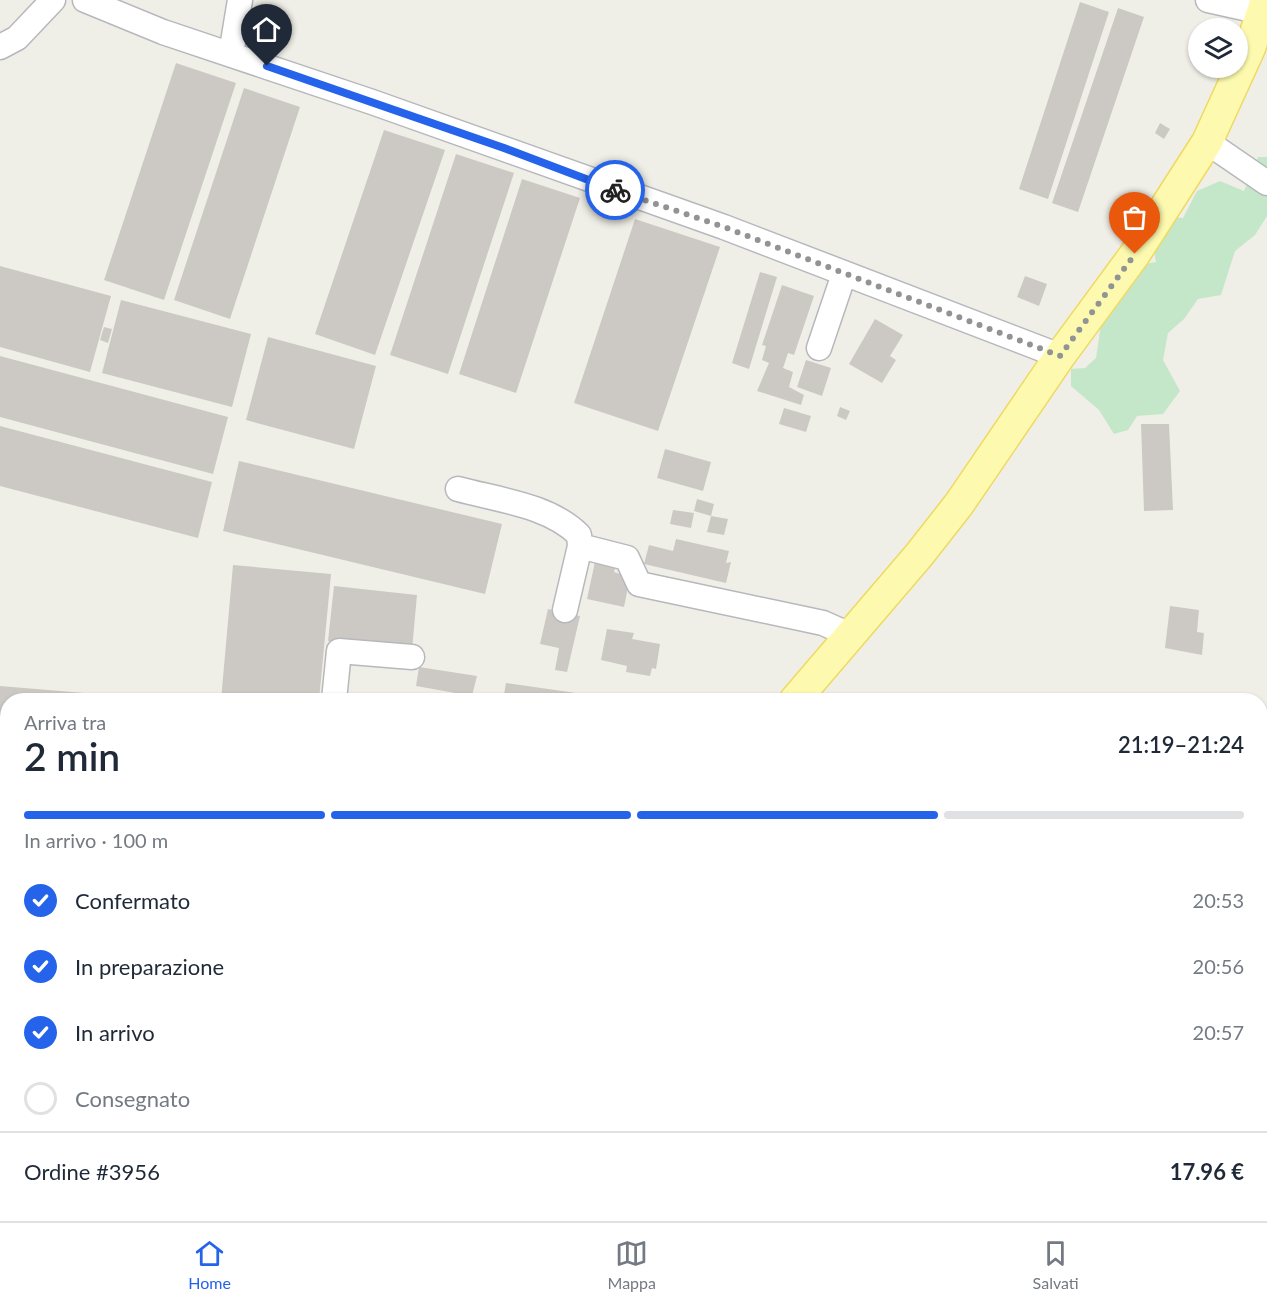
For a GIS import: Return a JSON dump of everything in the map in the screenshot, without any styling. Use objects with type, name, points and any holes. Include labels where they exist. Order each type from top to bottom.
[{"type":"main road","points":[[801,693],[919,555],[959,504],[1060,356],[1135,254],[1207,142],[1250,48],[1264,6]]},
{"type":"street","points":[[0,47],[17,38],[53,0]]},
{"type":"street","points":[[85,0],[164,32],[504,148],[621,192],[724,227],[1060,356]]},
{"type":"street","points":[[231,54],[240,0]]},
{"type":"street","points":[[1208,0],[1264,6]]},
{"type":"street","points":[[1207,142],[1267,183]]},
{"type":"street","points":[[819,348],[844,274]]},
{"type":"street","points":[[458,489],[550,514],[566,522],[579,535],[580,546],[565,610]]},
{"type":"street","points":[[580,546],[627,558],[639,584],[823,623],[850,635]]},
{"type":"street","points":[[335,693],[339,651],[412,657]]},
{"type":"green space","points":[[1258,157],[1267,157],[1267,216],[1255,235],[1235,251],[1221,295],[1198,299],[1184,319],[1168,333],[1163,360],[1180,391],[1163,414],[1137,416],[1128,430],[1114,434],[1099,410],[1071,386],[1071,369],[1085,368],[1096,358],[1101,324],[1121,301],[1126,279],[1138,265],[1156,262],[1153,245],[1169,217],[1183,218],[1197,191],[1220,181],[1244,191]]},
{"type":"building","points":[[1080,2],[1109,12],[1048,199],[1019,189]]},
{"type":"building","points":[[1118,8],[1144,17],[1078,212],[1052,203]]},
{"type":"building","points":[[176,63],[236,83],[164,300],[104,280]]},
{"type":"building","points":[[244,88],[300,107],[230,319],[174,300]]},
{"type":"building","points":[[1160,123],[1170,129],[1164,139],[1155,133]]},
{"type":"building","points":[[384,130],[445,150],[375,355],[315,334]]},
{"type":"building","points":[[456,154],[514,173],[448,374],[390,355]]},
{"type":"building","points":[[522,179],[580,198],[516,393],[459,374]]},
{"type":"building","points":[[635,219],[720,247],[658,431],[574,403]]},
{"type":"building","points":[[0,266],[111,296],[90,372],[0,347]]},
{"type":"building","points":[[760,272],[777,277],[749,369],[732,363]]},
{"type":"building","points":[[1025,276],[1047,284],[1039,306],[1017,297]]},
{"type":"building","points":[[782,285],[814,296],[794,355],[788,353],[783,368],[793,372],[789,387],[804,395],[801,405],[757,391],[769,363],[762,360],[766,346],[762,345]]},
{"type":"building","points":[[121,300],[251,334],[232,407],[102,373]]},
{"type":"building","points":[[875,319],[903,335],[890,356],[896,360],[882,383],[849,364]]},
{"type":"building","points":[[104,327],[112,329],[108,343],[100,340]]},
{"type":"building","points":[[268,337],[376,366],[354,449],[246,420]]},
{"type":"building","points":[[0,356],[228,417],[213,474],[0,417]]},
{"type":"building","points":[[806,360],[831,368],[822,396],[797,387]]},
{"type":"building","points":[[840,407],[850,411],[846,420],[837,416]]},
{"type":"building","points":[[784,408],[811,416],[806,432],[779,424]]},
{"type":"building","points":[[1141,424],[1169,424],[1173,510],[1144,511]]},
{"type":"building","points":[[0,426],[212,482],[198,538],[0,486]]},
{"type":"building","points":[[665,449],[711,462],[703,491],[657,478]]},
{"type":"building","points":[[239,461],[502,524],[485,594],[223,531]]},
{"type":"building","points":[[697,499],[714,504],[711,516],[694,511]]},
{"type":"building","points":[[673,510],[694,513],[691,528],[670,524]]},
{"type":"building","points":[[711,516],[728,519],[724,535],[707,532]]},
{"type":"building","points":[[676,539],[729,551],[726,563],[731,562],[726,583],[644,564],[649,545],[673,551]]},
{"type":"building","points":[[596,557],[617,561],[614,572],[630,577],[624,607],[587,599]]},
{"type":"building","points":[[233,565],[331,574],[320,693],[222,693]]},
{"type":"building","points":[[334,586],[417,595],[412,650],[328,641]]},
{"type":"building","points":[[1170,606],[1199,610],[1197,632],[1204,633],[1202,655],[1165,648]]},
{"type":"building","points":[[548,609],[580,616],[567,672],[555,670],[559,648],[540,644]]},
{"type":"building","points":[[607,629],[634,633],[632,639],[660,644],[656,669],[652,668],[650,676],[626,672],[627,666],[601,660]]},
{"type":"building","points":[[419,667],[477,676],[473,693],[455,693],[416,686]]},
{"type":"building","points":[[506,683],[576,693],[504,693]]},
{"type":"building","points":[[0,686],[85,693],[0,693]]},
{"type":"way so far","points":[[615,190],[724,227],[1060,356],[1135,254]]},
{"type":"route","points":[[267,66],[504,148],[615,190]]}]
